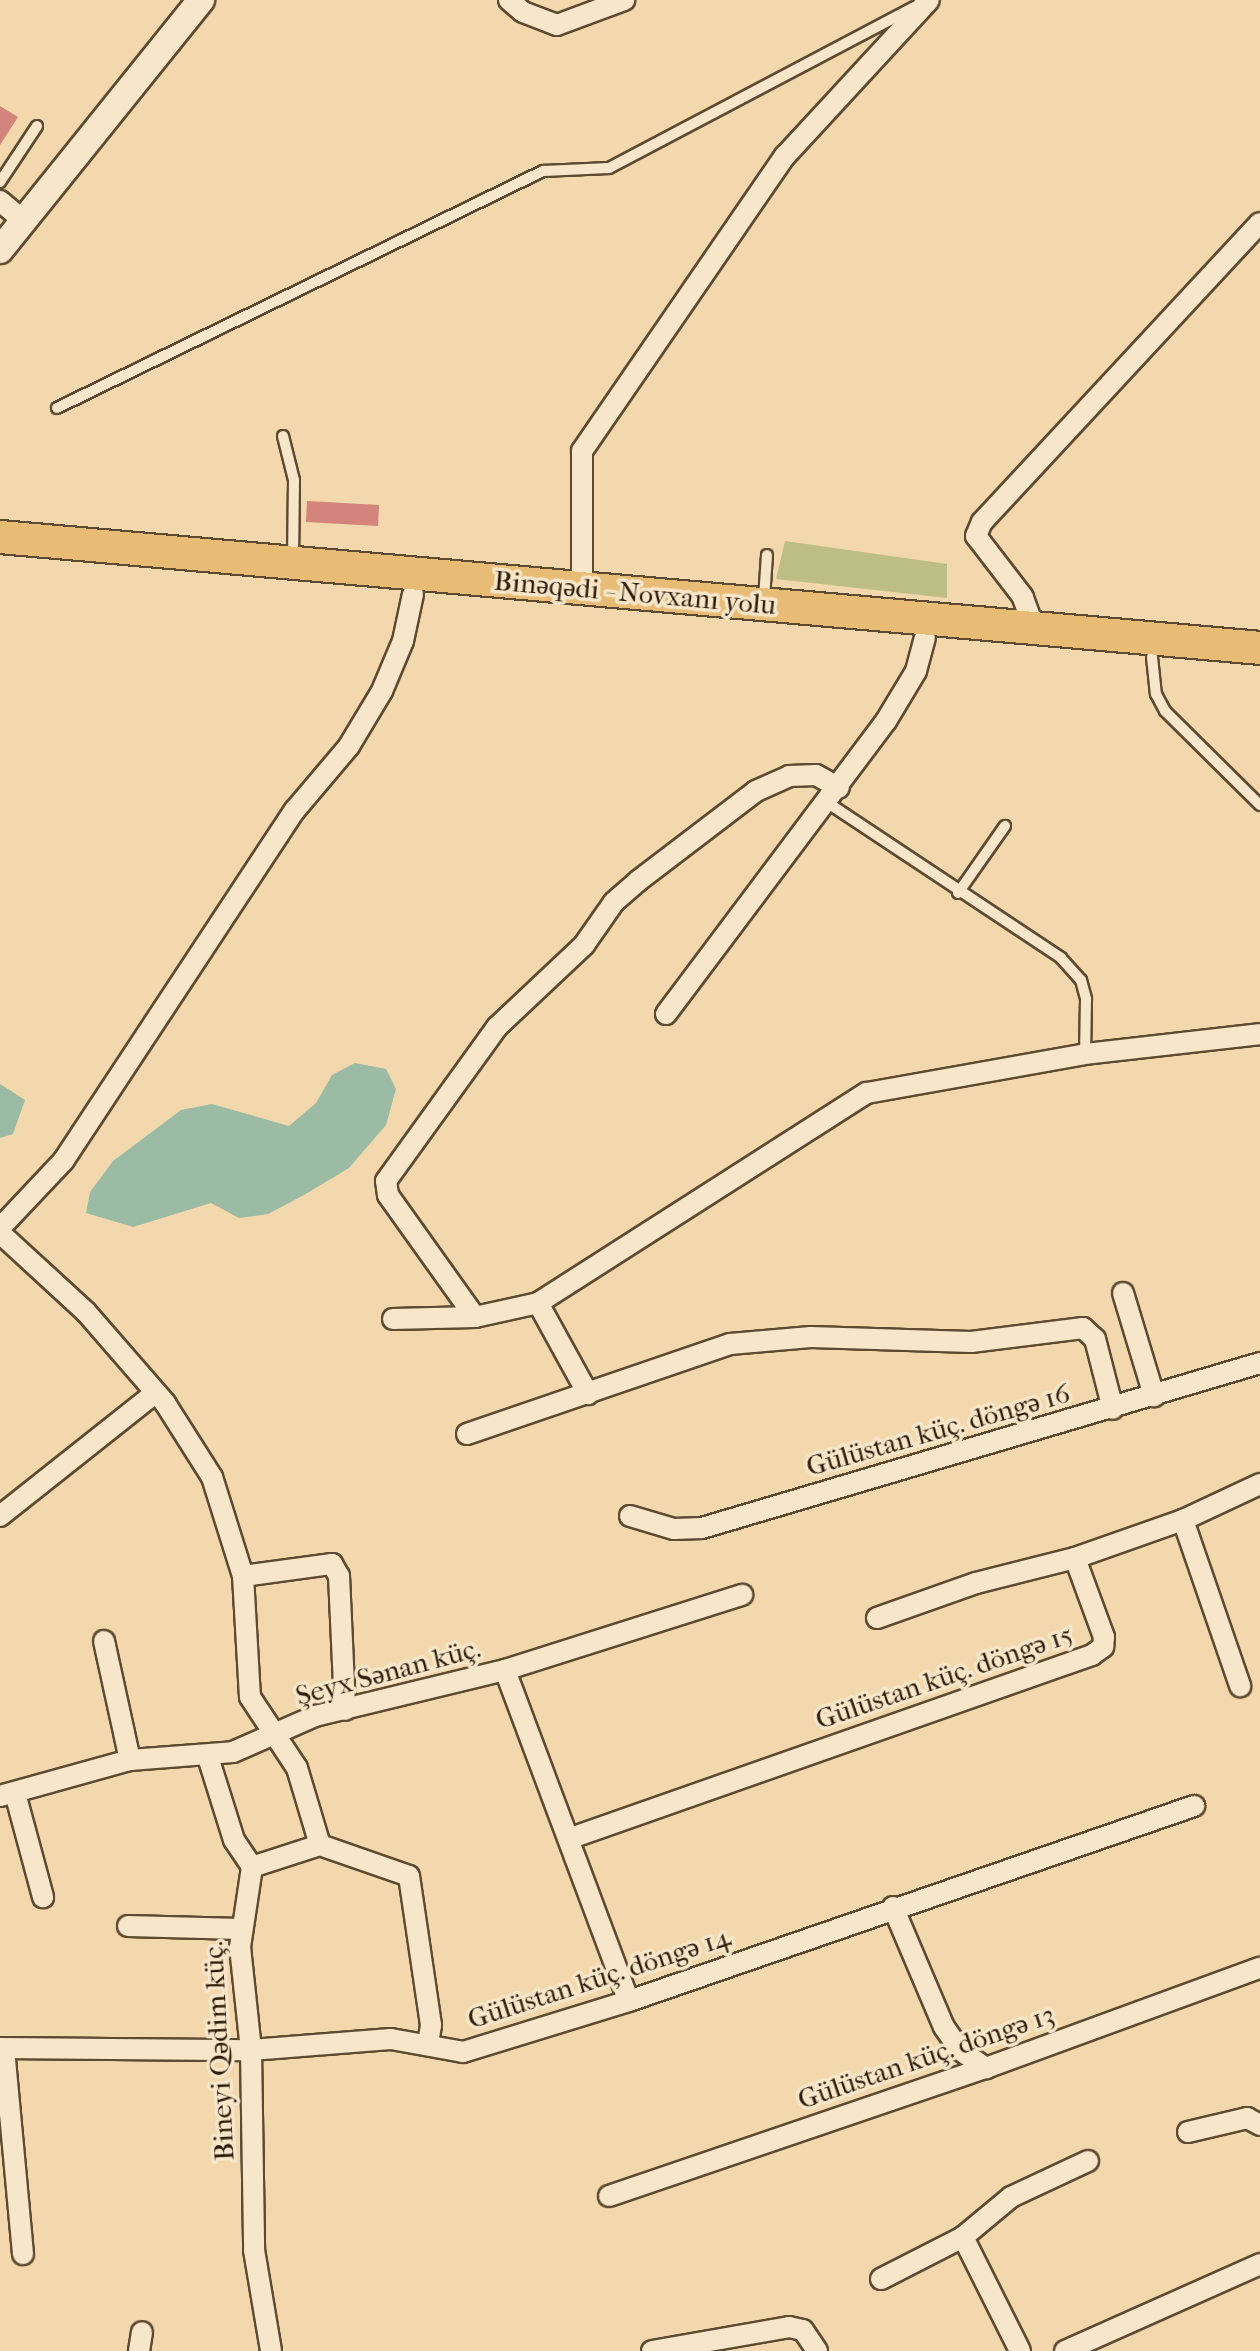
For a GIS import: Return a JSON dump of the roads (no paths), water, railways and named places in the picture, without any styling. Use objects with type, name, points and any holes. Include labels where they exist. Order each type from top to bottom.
[{"type":"main road","name":"Binəqədi - Novxanı yolu","points":[[3,542],[293,563],[1251,649]]},
{"type":"main road","points":[[3,542],[413,594],[925,638],[1152,657],[1251,649]]},
{"type":"street","points":[[0,250],[201,0]]},
{"type":"street","points":[[509,0],[523,12],[557,25],[624,0]]},
{"type":"street","points":[[582,589],[582,451],[785,156],[927,1]]},
{"type":"street","points":[[0,201],[24,221]]},
{"type":"street","points":[[1034,628],[1023,597],[976,536],[982,522],[1260,223]]},
{"type":"street","points":[[320,1845],[297,1768],[277,1734],[260,1719],[250,1697],[243,1576],[212,1477],[155,1393],[86,1312],[0,1230],[64,1160],[295,810],[349,746],[388,679],[403,641],[413,594]]},
{"type":"street","points":[[666,1014],[834,796],[902,697],[925,638]]},
{"type":"street","points":[[475,1317],[388,1195],[386,1181],[505,1016],[584,945],[614,902],[638,881],[756,791],[789,776],[816,775],[834,796]]},
{"type":"street","points":[[393,1319],[475,1317],[538,1303],[867,1093],[1085,1054],[1260,1034]]},
{"type":"street","points":[[1123,1293],[1154,1396]]},
{"type":"street","points":[[538,1303],[588,1394]]},
{"type":"street","points":[[467,1434],[730,1344],[811,1337],[971,1342],[1083,1328],[1095,1339],[1113,1409]]},
{"type":"street","name":"Gülüstan küç. döngə 16","points":[[630,1516],[674,1529],[702,1528],[1113,1409],[1260,1363]]},
{"type":"street","points":[[0,1516],[155,1393]]},
{"type":"street","points":[[877,1618],[976,1583],[1075,1558],[1183,1520],[1260,1484]]},
{"type":"street","points":[[1183,1520],[1240,1686]]},
{"type":"street","name":"Gülüstan küç. döngə 15","points":[[571,1838],[1092,1655],[1103,1647],[1104,1637],[1075,1558]]},
{"type":"street","points":[[243,1576],[332,1564],[339,1576],[345,1710]]},
{"type":"street","name":"Şeyx Sənan küç.","points":[[7,1795],[130,1760],[208,1757],[277,1734],[315,1716],[505,1670],[742,1595]]},
{"type":"street","points":[[104,1641],[130,1760]]},
{"type":"street","points":[[505,1670],[571,1838],[629,2001]]},
{"type":"street","points":[[208,1757],[234,1840],[252,1867],[320,1845],[409,1876],[431,2025],[428,2045]]},
{"type":"street","points":[[7,1795],[43,1897]]},
{"type":"street","name":"Gülüstan küç. döngə 14","points":[[2,2048],[251,2050],[391,2039],[463,2052],[629,2001],[893,1907],[1194,1806]]},
{"type":"street","name":"Bineyi Qədim küç.","points":[[252,1867],[241,1929],[251,2050],[254,2250],[271,2351]]},
{"type":"street","points":[[893,1907],[944,2027],[960,2050],[986,2068]]},
{"type":"street","points":[[128,1926],[241,1929]]},
{"type":"street","name":"Gülüstan küç. döngə 13","points":[[609,2196],[986,2068],[1260,1968]]},
{"type":"street","points":[[2,2048],[23,2254]]},
{"type":"street","points":[[1188,2132],[1247,2118],[1260,2125]]},
{"type":"street","points":[[881,2279],[963,2237],[1011,2197],[1088,2161]]},
{"type":"street","points":[[963,2237],[1020,2351]]},
{"type":"street","points":[[1065,2351],[1260,2264]]},
{"type":"street","points":[[652,2351],[789,2327],[803,2330],[817,2351]]},
{"type":"lane","points":[[57,408],[543,171],[609,168],[927,1]]},
{"type":"lane","points":[[0,182],[37,126]]},
{"type":"lane","points":[[283,436],[294,480],[293,563]]},
{"type":"lane","points":[[763,605],[767,555]]},
{"type":"lane","points":[[1152,657],[1156,694],[1165,711],[1260,805]]},
{"type":"lane","points":[[834,796],[958,893],[1061,958],[1081,980],[1086,999],[1085,1054]]},
{"type":"lane","points":[[958,893],[1005,826]]}]
